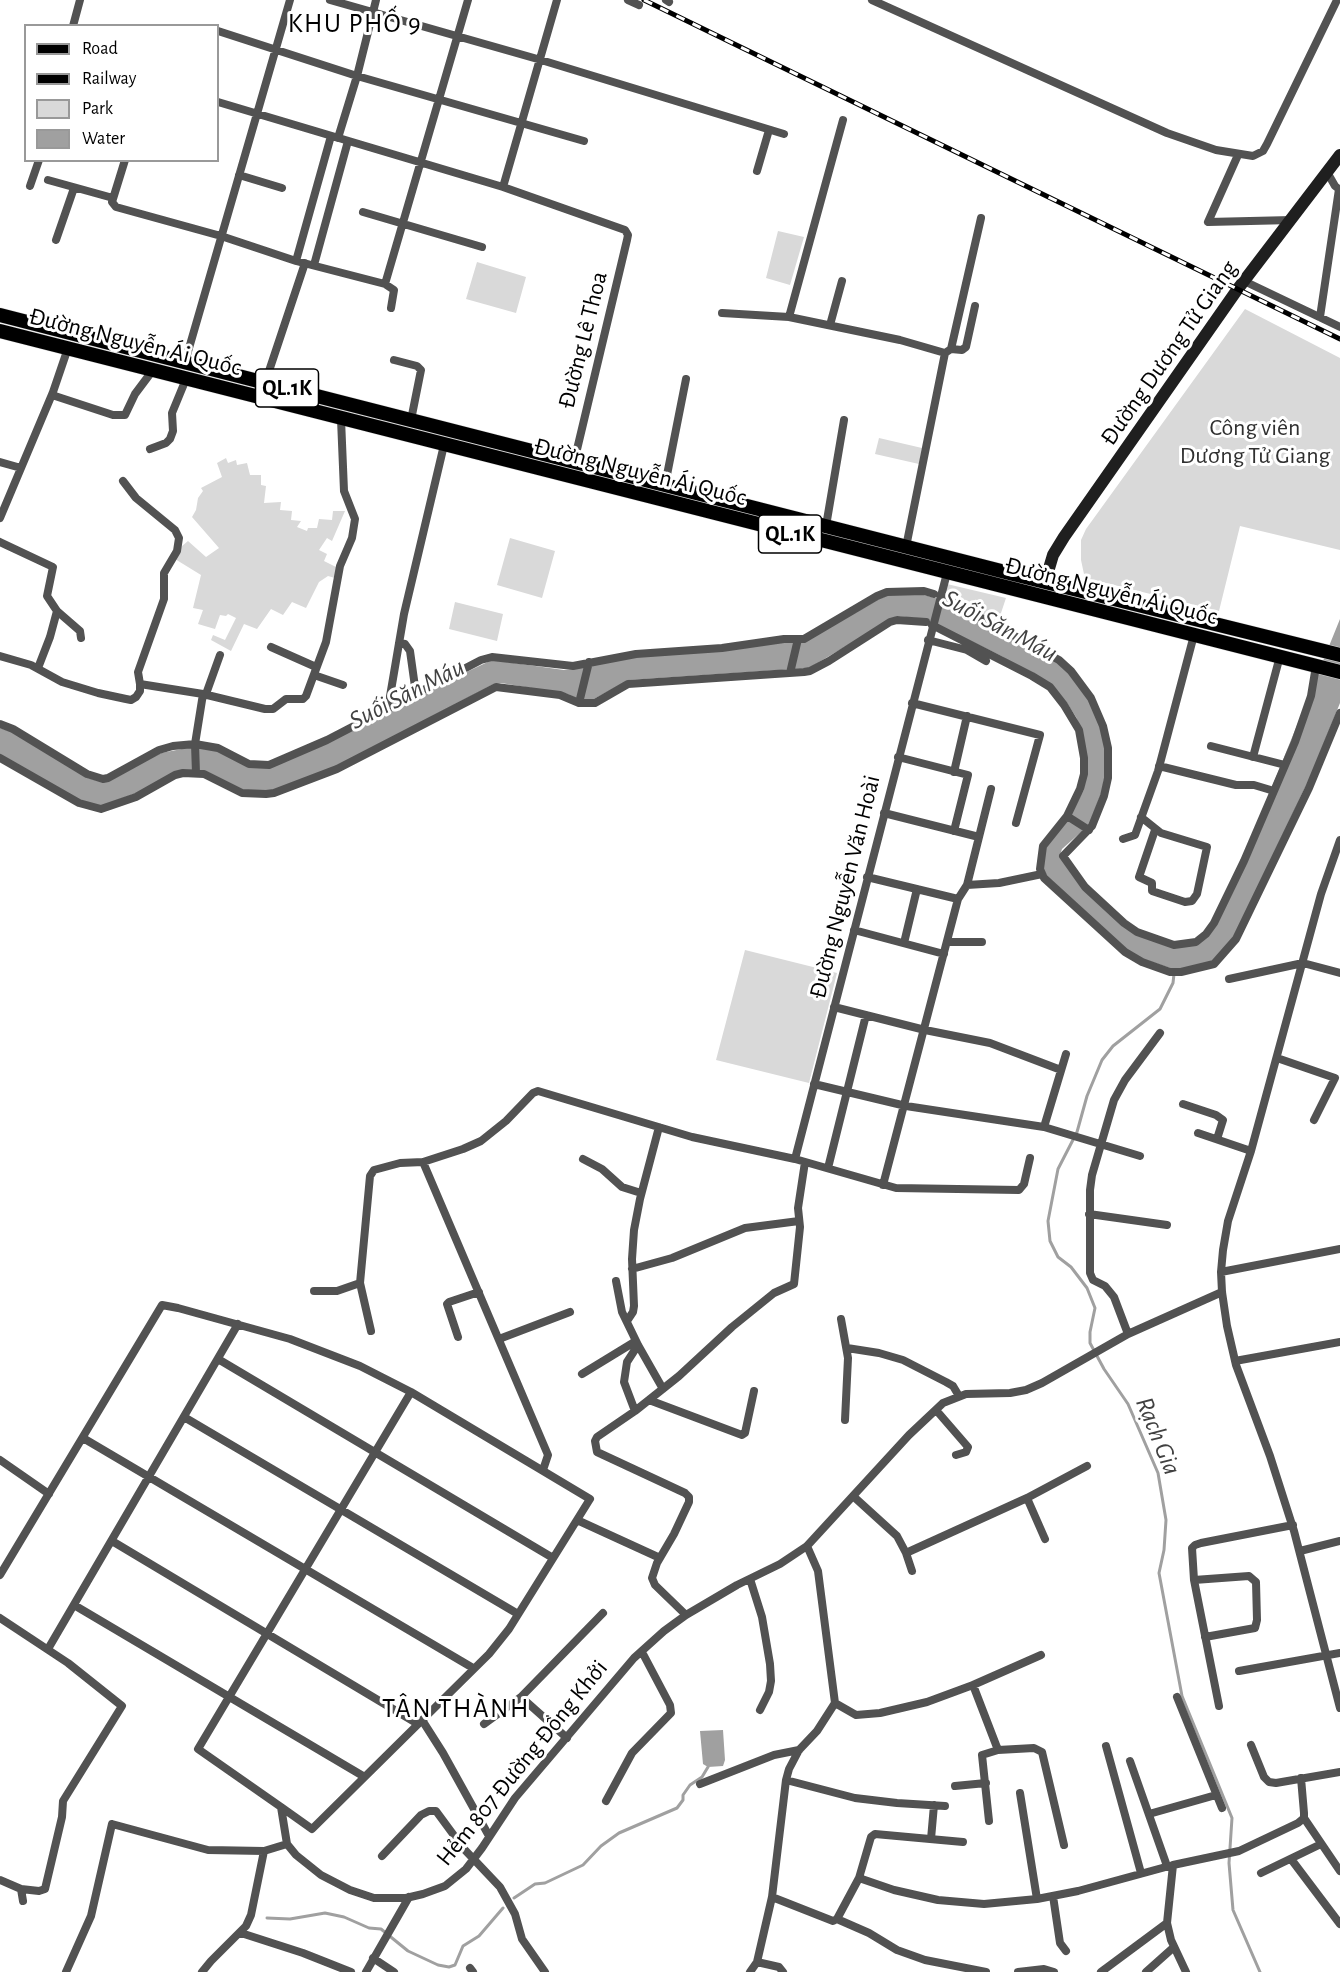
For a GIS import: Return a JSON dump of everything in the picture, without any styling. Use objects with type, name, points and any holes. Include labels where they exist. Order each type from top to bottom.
[{"type":"main road","name":"Đường Dương Tử Giang","points":[[1043,589],[1050,561],[1057,548],[1244,281],[1340,155]]},
{"type":"main road","name":"Đường Nguyễn Ái Quốc","points":[[0,315],[906,547],[1194,635],[1340,672]]},
{"type":"main road","name":"Đường Nguyễn Ái Quốc","points":[[0,331],[947,573],[1043,589],[1340,656]]},
{"type":"main road","points":[[571,477],[574,462]]},
{"type":"street","points":[[74,24],[80,0]]},
{"type":"street","points":[[185,362],[290,0]]},
{"type":"street","points":[[330,0],[541,60],[784,134]]},
{"type":"street","points":[[305,263],[334,137],[357,76],[376,0]]},
{"type":"street","points":[[385,284],[468,0]]},
{"type":"street","points":[[219,102],[503,187],[557,0]]},
{"type":"street","points":[[628,0],[639,4]]},
{"type":"street","points":[[872,0],[1167,133],[1202,146],[1238,155],[1253,156],[1263,151],[1337,0]]},
{"type":"street","points":[[219,31],[357,76],[584,141]]},
{"type":"street","points":[[789,317],[843,120]]},
{"type":"street","points":[[757,171],[770,130]]},
{"type":"street","points":[[265,383],[348,141]]},
{"type":"street","points":[[1238,155],[1208,222],[1292,220]]},
{"type":"street","points":[[30,186],[38,162]]},
{"type":"street","points":[[124,162],[113,198],[113,205],[118,208],[385,284],[394,292],[391,308]]},
{"type":"street","points":[[1320,317],[1340,189],[1327,172]]},
{"type":"street","points":[[239,175],[282,188]]},
{"type":"street","points":[[48,180],[113,198]]},
{"type":"street","name":"Đường Lê Thoa","points":[[503,187],[623,229],[627,233],[574,462]]},
{"type":"street","points":[[56,240],[74,188]]},
{"type":"street","points":[[363,212],[482,247]]},
{"type":"street","points":[[906,547],[948,351],[981,218]]},
{"type":"street","points":[[830,325],[842,280]]},
{"type":"street","points":[[1244,281],[1340,327]]},
{"type":"street","points":[[722,313],[789,317],[948,351],[962,350],[966,347],[975,306]]},
{"type":"street","points":[[0,518],[52,394],[68,348]]},
{"type":"street","points":[[394,360],[417,366],[421,370],[411,420]]},
{"type":"street","points":[[52,394],[113,415],[125,416],[135,394],[153,370]]},
{"type":"street","points":[[150,449],[166,444],[170,440],[173,431],[172,413],[186,379]]},
{"type":"street","points":[[665,485],[686,379]]},
{"type":"street","points":[[140,684],[205,694],[265,709],[273,709],[286,699],[303,699],[326,642],[340,566],[352,538],[355,519],[344,491],[341,419]]},
{"type":"street","points":[[826,526],[844,420]]},
{"type":"street","points":[[388,708],[404,614],[444,445]]},
{"type":"street","points":[[0,462],[21,468]]},
{"type":"street","points":[[0,656],[24,662],[57,680],[98,693],[131,700],[136,697],[140,690],[138,672],[164,599],[164,573],[179,545],[179,538],[175,530],[136,498],[123,481]]},
{"type":"street","points":[[0,542],[53,567],[47,596],[57,611],[80,631],[81,638]]},
{"type":"street","points":[[938,595],[947,573]]},
{"type":"street","points":[[0,724],[13,729],[87,774],[102,779],[108,778],[159,750],[195,744],[218,748],[249,764],[269,765],[327,740],[481,660],[492,657],[564,667],[636,654],[804,639],[887,592],[924,591],[938,595],[1059,660],[1071,671],[1091,698],[1103,726],[1110,761],[1104,796],[1089,830],[1063,856],[1085,887],[1124,923],[1137,932],[1174,945],[1196,942],[1214,923],[1285,765],[1311,696],[1316,666]]},
{"type":"street","name":"Đường Nguyễn Văn Hoài","points":[[795,1159],[928,640],[929,623],[938,595]]},
{"type":"street","points":[[38,668],[57,611]]},
{"type":"street","points":[[0,758],[79,803],[101,809],[136,797],[175,775],[196,772],[242,793],[274,793],[337,768],[496,687],[560,695],[579,703],[595,703],[632,683],[810,671],[890,621],[929,623],[1050,687],[1069,711],[1079,730],[1084,758],[1080,789],[1067,816],[1043,846],[1040,862],[1042,874],[1125,952],[1142,962],[1170,972],[1181,972],[1214,964],[1236,939],[1309,788],[1340,712]]},
{"type":"street","points":[[1123,839],[1134,836],[1142,817],[1159,766],[1194,635]]},
{"type":"street","points":[[790,673],[798,639]]},
{"type":"street","points":[[928,640],[967,650],[986,661]]},
{"type":"street","points":[[399,642],[405,644],[410,651],[416,694]]},
{"type":"street","points":[[271,647],[343,685]]},
{"type":"street","points":[[196,772],[195,744],[205,694],[220,655]]},
{"type":"street","points":[[1253,757],[1280,656]]},
{"type":"street","points":[[579,703],[589,662]]},
{"type":"street","points":[[912,703],[1040,735],[1016,823]]},
{"type":"street","points":[[954,772],[967,716]]},
{"type":"street","points":[[1211,746],[1285,765]]},
{"type":"street","points":[[898,757],[968,775],[954,831]]},
{"type":"street","points":[[1159,766],[1236,785],[1254,785],[1274,791]]},
{"type":"street","points":[[883,1185],[958,899],[967,885],[991,789]]},
{"type":"street","points":[[884,813],[979,837]]},
{"type":"street","points":[[1067,816],[1089,830]]},
{"type":"street","points":[[1142,817],[1155,830],[1207,847],[1197,894],[1192,901],[1185,902],[1152,891],[1152,883],[1139,877],[1155,830]]},
{"type":"street","points":[[1340,840],[1321,894],[1251,1151],[1228,1221],[1222,1250],[1221,1272],[1227,1326],[1235,1361],[1293,1525],[1340,1708]]},
{"type":"street","points":[[967,885],[999,883],[1042,874]]},
{"type":"street","points":[[867,877],[958,899]]},
{"type":"street","points":[[904,943],[917,889]]},
{"type":"street","points":[[854,930],[944,954]]},
{"type":"street","points":[[947,942],[982,942]]},
{"type":"street","points":[[1229,979],[1303,963],[1340,973]]},
{"type":"street","points":[[834,1007],[925,1030],[990,1043],[1061,1070]]},
{"type":"street","points":[[828,1168],[866,1015]]},
{"type":"street","points":[[1160,1033],[1119,1090],[1101,1144],[1092,1175],[1089,1214],[1090,1273],[1093,1280],[1105,1286],[1114,1297],[1128,1334],[1222,1292]]},
{"type":"street","points":[[1044,1127],[1066,1053]]},
{"type":"street","points":[[1277,1058],[1335,1078],[1314,1120]]},
{"type":"street","points":[[814,1083],[904,1106],[1044,1127],[1140,1156]]},
{"type":"street","points":[[371,1331],[360,1283],[372,1173],[400,1163],[423,1162],[481,1141],[538,1091],[659,1127],[735,1147],[795,1159],[896,1188],[1018,1190],[1024,1184],[1030,1158]]},
{"type":"street","points":[[1183,1104],[1216,1115],[1223,1120],[1217,1139]]},
{"type":"street","points":[[627,1322],[634,1306],[634,1230],[641,1193],[659,1127]]},
{"type":"street","points":[[1198,1133],[1251,1151]]},
{"type":"street","points":[[583,1159],[602,1169],[622,1187],[641,1193]]},
{"type":"street","points":[[423,1162],[548,1455],[543,1470]]},
{"type":"street","points":[[686,1615],[655,1585],[652,1578],[689,1502],[688,1497],[685,1493],[603,1455],[595,1448],[597,1437],[663,1389],[774,1293],[794,1284],[798,1208],[804,1162]]},
{"type":"street","points":[[1089,1214],[1167,1226]]},
{"type":"street","points":[[633,1269],[672,1258],[745,1228],[799,1221]]},
{"type":"street","points":[[1221,1272],[1340,1249]]},
{"type":"street","points":[[616,1281],[622,1312],[663,1389]]},
{"type":"street","points":[[314,1291],[337,1291],[360,1283]]},
{"type":"street","points":[[459,1336],[447,1304],[478,1292]]},
{"type":"street","points":[[0,1575],[162,1305],[290,1339],[344,1358],[411,1392],[590,1499],[499,1642],[312,1829],[198,1749],[411,1392]]},
{"type":"street","points":[[499,1339],[570,1312]]},
{"type":"street","points":[[841,1319],[847,1348],[848,1368],[845,1420]]},
{"type":"street","points":[[48,1650],[238,1324]]},
{"type":"street","name":"Hẻm 807 Đường Đồng Khởi","points":[[286,1844],[321,1875],[350,1890],[374,1898],[409,1897],[445,1886],[466,1869],[515,1798],[615,1679],[642,1652],[664,1631],[686,1615],[780,1564],[807,1546],[909,1435],[943,1403],[959,1396],[1026,1390],[1128,1334]]},
{"type":"street","points":[[1235,1361],[1340,1342]]},
{"type":"street","points":[[582,1374],[637,1343]]},
{"type":"street","points":[[635,1411],[624,1382],[625,1369],[637,1343]]},
{"type":"street","points":[[847,1348],[879,1353],[903,1360],[946,1382],[956,1390],[959,1396]]},
{"type":"street","points":[[218,1359],[553,1558]]},
{"type":"street","points":[[649,1400],[742,1435],[745,1432],[754,1391]]},
{"type":"street","points":[[936,1410],[968,1447],[966,1452],[956,1455]]},
{"type":"street","points":[[184,1417],[518,1614]]},
{"type":"street","points":[[83,1438],[473,1668]]},
{"type":"street","points":[[0,1460],[49,1494]]},
{"type":"street","points":[[906,1553],[1027,1498],[1087,1466]]},
{"type":"street","points":[[853,1496],[892,1531],[906,1553],[912,1571]]},
{"type":"street","points":[[1027,1498],[1045,1539]]},
{"type":"street","points":[[577,1520],[660,1558]]},
{"type":"street","points":[[1219,1706],[1191,1554],[1195,1545],[1293,1525]]},
{"type":"street","points":[[111,1541],[420,1722],[438,1743],[489,1836]]},
{"type":"street","points":[[1300,1551],[1340,1541]]},
{"type":"street","points":[[750,1972],[757,1962],[772,1897],[789,1769],[799,1750],[817,1731],[835,1703],[818,1571],[807,1546]]},
{"type":"street","points":[[1194,1580],[1249,1576],[1256,1582],[1257,1620],[1255,1628],[1205,1637]]},
{"type":"street","points":[[750,1579],[762,1617],[770,1664],[769,1692],[760,1710]]},
{"type":"street","points":[[74,1605],[363,1776]]},
{"type":"street","points":[[483,1724],[521,1697],[603,1613]]},
{"type":"street","points":[[0,1618],[48,1650],[122,1706],[63,1801],[60,1829],[45,1889],[21,1889],[0,1880]]},
{"type":"street","points":[[606,1802],[632,1753],[671,1713],[670,1705],[642,1652]]},
{"type":"street","points":[[1239,1671],[1340,1653]]},
{"type":"street","points":[[835,1703],[856,1715],[880,1713],[927,1702],[973,1685],[1041,1655]]},
{"type":"street","points":[[973,1685],[998,1750]]},
{"type":"street","points":[[1177,1696],[1222,1808]]},
{"type":"street","points":[[521,1697],[567,1738]]},
{"type":"street","points":[[1251,1745],[1264,1778],[1269,1782],[1276,1783],[1340,1772]]},
{"type":"street","points":[[1106,1746],[1141,1873]]},
{"type":"street","points":[[989,1821],[982,1755],[998,1750],[1034,1748],[1042,1752],[1064,1845]]},
{"type":"street","points":[[700,1784],[774,1755],[799,1750]]},
{"type":"street","points":[[1130,1761],[1170,1865],[1167,1923],[1174,1947],[1186,1972]]},
{"type":"street","points":[[1301,1778],[1304,1818],[1340,1871]]},
{"type":"street","points":[[786,1780],[855,1798],[945,1806]]},
{"type":"street","points":[[954,1786],[986,1783]]},
{"type":"street","points":[[1020,1793],[1037,1899]]},
{"type":"street","points":[[1149,1814],[1216,1795]]},
{"type":"street","points":[[931,1839],[934,1805]]},
{"type":"street","points":[[66,1972],[91,1916],[111,1824],[208,1850],[264,1851],[286,1844],[281,1807]]},
{"type":"street","points":[[382,1856],[407,1829],[429,1811],[436,1811],[464,1849],[500,1887],[515,1914],[522,1939],[545,1972]]},
{"type":"street","points":[[859,1878],[894,1890],[938,1900],[984,1904],[1037,1899],[1170,1865],[1239,1851],[1304,1818]]},
{"type":"street","points":[[837,1919],[859,1878],[873,1834],[963,1842]]},
{"type":"street","points":[[1261,1873],[1321,1844]]},
{"type":"street","points":[[202,1972],[241,1933],[251,1915],[264,1851]]},
{"type":"street","points":[[1291,1859],[1340,1924]]},
{"type":"street","points":[[21,1889],[23,1901]]},
{"type":"street","points":[[1053,1896],[1060,1942],[1065,1951]]},
{"type":"street","points":[[366,1972],[409,1897]]},
{"type":"street","points":[[772,1897],[829,1920],[837,1919],[869,1933],[897,1950],[925,1960],[986,1972]]},
{"type":"street","points":[[1101,1972],[1167,1923]]},
{"type":"street","points":[[241,1933],[303,1953],[351,1972]]},
{"type":"street","points":[[1146,1972],[1174,1947]]},
{"type":"street","points":[[373,1958],[394,1972]]},
{"type":"street","points":[[757,1962],[779,1967],[783,1972]]},
{"type":"street","points":[[1018,1972],[1044,1969],[1054,1972]]},
{"type":"green space","points":[[778,231],[804,237],[790,285],[766,278]]},
{"type":"green space","points":[[477,262],[526,277],[516,313],[466,299]]},
{"type":"green space","name":"Công viên Dương Tử Giang","points":[[1245,309],[1340,358],[1340,550],[1240,526],[1219,611],[1090,579],[1084,574],[1081,560],[1081,540],[1086,529]]},
{"type":"green space","points":[[879,438],[922,448],[919,464],[875,454]]},
{"type":"green space","points":[[226,458],[228,463],[236,460],[237,465],[247,463],[250,475],[261,475],[261,485],[266,486],[264,503],[281,502],[280,510],[292,511],[291,520],[301,521],[297,527],[307,531],[308,528],[317,528],[319,519],[332,520],[333,511],[345,511],[332,541],[327,538],[319,550],[327,554],[324,561],[336,567],[335,578],[328,576],[319,582],[306,608],[292,602],[283,615],[271,609],[257,629],[244,624],[231,651],[211,640],[213,635],[225,640],[236,618],[228,614],[220,615],[215,629],[198,624],[203,610],[193,608],[201,575],[175,559],[182,546],[188,541],[206,557],[219,548],[192,517],[198,498],[203,491],[201,488],[222,477],[217,463]]},
{"type":"green space","points":[[510,538],[555,551],[542,598],[497,585]]},
{"type":"green space","points":[[947,584],[1006,598],[998,622],[944,594]]},
{"type":"green space","points":[[455,602],[503,614],[497,641],[449,629]]},
{"type":"green space","points":[[745,950],[837,973],[809,1083],[716,1060]]},
{"type":"water","name":"Suối Săn Máu","points":[[889,595],[924,595],[943,600],[1057,662],[1068,672],[1088,699],[1101,729],[1107,762],[1102,791],[1089,825],[1062,849],[1060,855],[1135,934],[1174,948],[1197,945],[1216,925],[1340,619],[1340,703],[1311,775],[1234,937],[1213,961],[1181,969],[1170,968],[1143,959],[1127,950],[1047,876],[1043,868],[1046,847],[1071,815],[1084,790],[1082,730],[1076,717],[1067,703],[1003,657],[926,619],[897,616],[809,668],[629,680],[594,699],[577,699],[568,694],[501,683],[492,685],[335,767],[273,790],[243,790],[199,770],[101,806],[82,801],[0,755],[0,728],[12,732],[88,778],[102,782],[161,753],[192,747],[217,751],[262,768],[492,660],[564,670],[636,657],[784,642],[805,642]]},
{"type":"water","points":[[723,1730],[725,1760],[723,1766],[708,1767],[703,1764],[700,1731]]},
{"type":"waterway","name":"Rạch Gia","points":[[1174,974],[1173,983],[1160,1009],[1113,1046],[1102,1060],[1087,1096],[1077,1132],[1058,1169],[1048,1221],[1050,1241],[1058,1257],[1071,1267],[1087,1288],[1095,1308],[1090,1343],[1104,1369],[1128,1404],[1158,1473],[1166,1520],[1164,1550],[1159,1573],[1182,1696],[1232,1818],[1229,1863],[1233,1910],[1260,1972]]},
{"type":"waterway","points":[[514,1898],[535,1884],[545,1883],[583,1865],[601,1846],[619,1833],[677,1808],[690,1785],[702,1777],[708,1767]]},
{"type":"waterway","points":[[267,1918],[290,1919],[325,1913],[344,1917],[369,1928],[381,1929],[408,1951],[438,1965],[449,1967],[455,1965],[463,1946],[479,1936],[503,1908]]},
{"type":"railway","points":[[644,0],[1340,339]]},
{"type":"district","name":"KHU PHỐ 9","points":[[355,24]]},
{"type":"district","name":"TÂN THÀNH","points":[[456,1709]]}]
